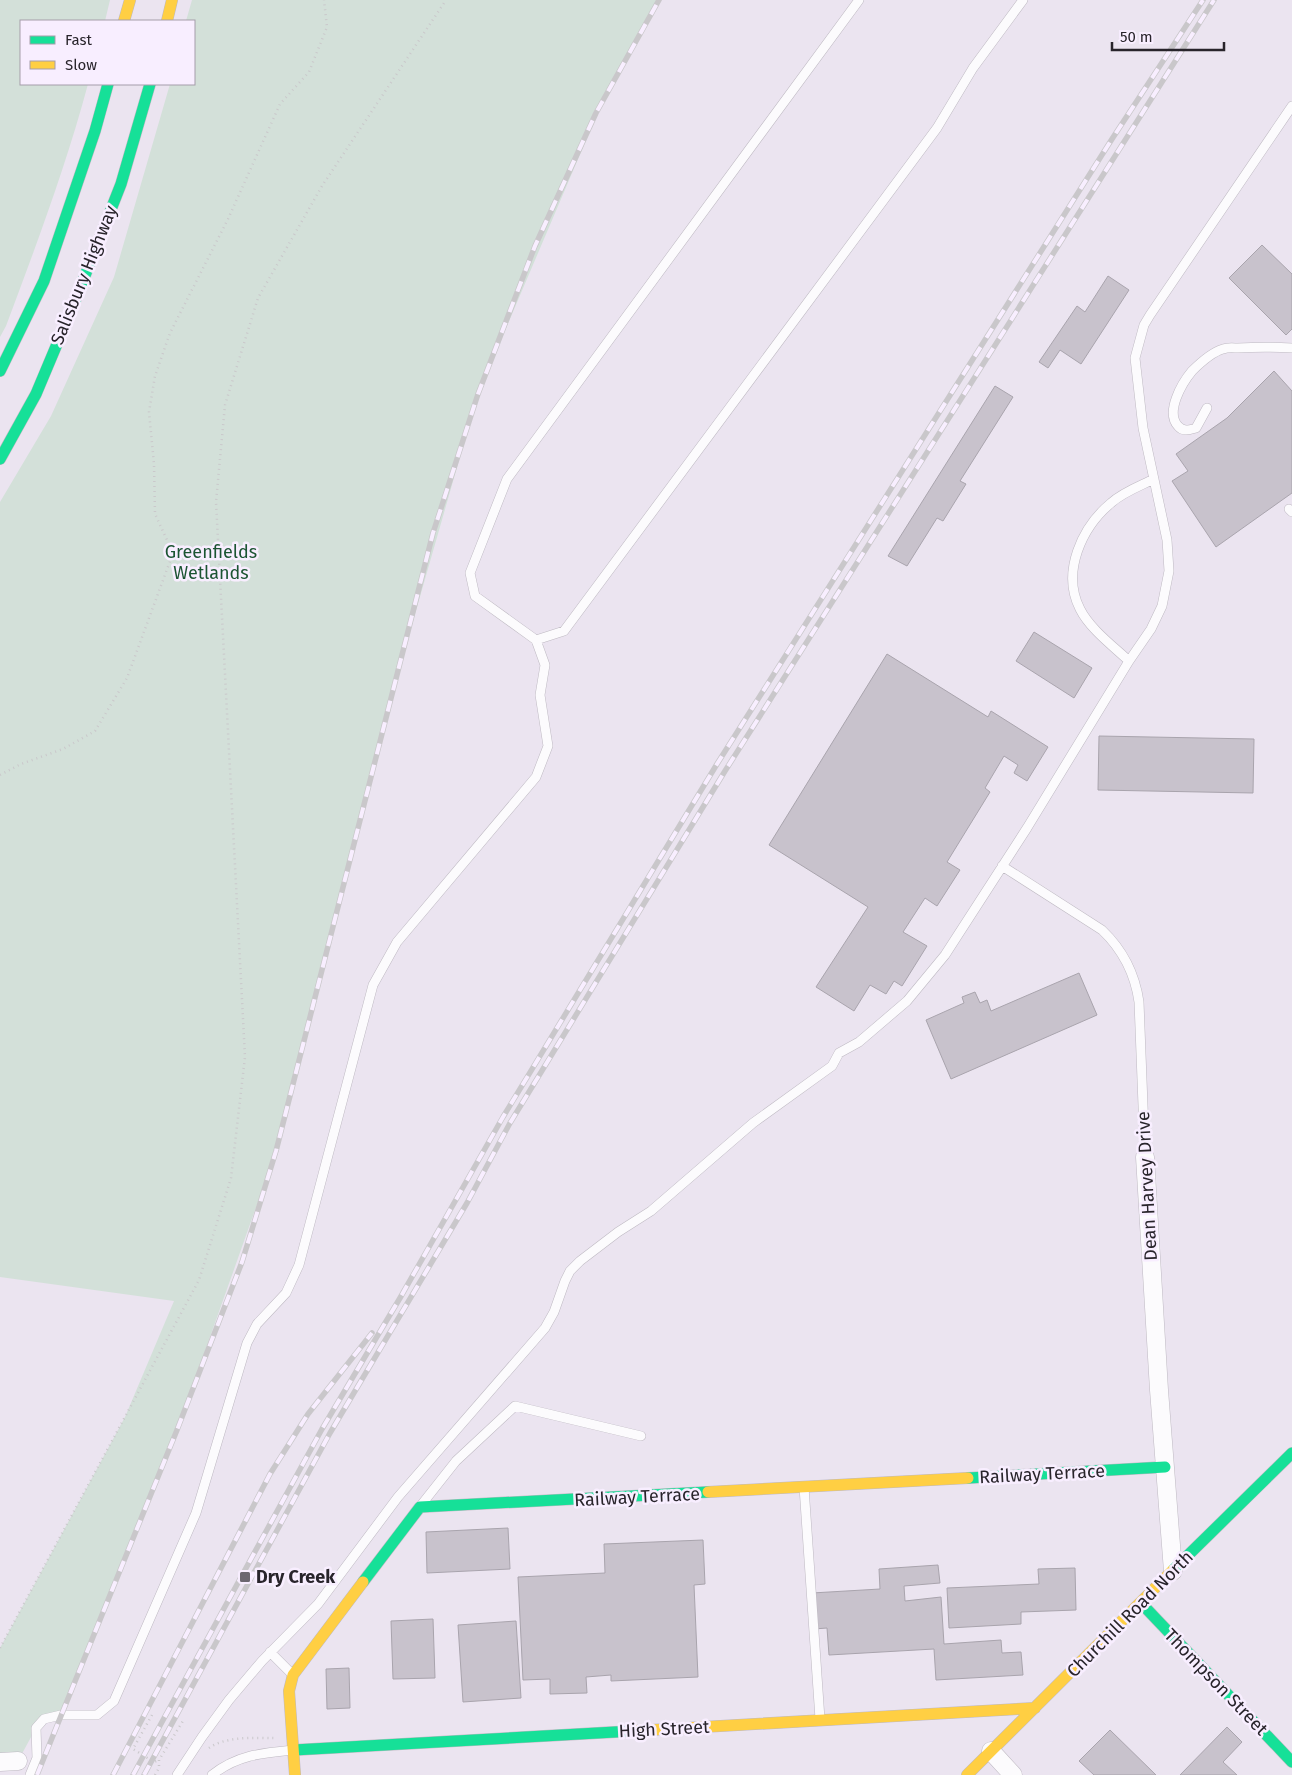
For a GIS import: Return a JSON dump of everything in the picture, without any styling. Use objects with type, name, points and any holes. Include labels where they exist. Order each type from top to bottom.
[{"type":"main road","points":[[124,20],[130,0]]},
{"type":"main road","points":[[166,20],[172,0]]},
{"type":"main road","name":"Salisbury Highway","points":[[0,371],[44,281],[95,130],[108,85]]},
{"type":"main road","name":"Salisbury Highway","points":[[0,459],[36,394],[73,306],[121,184],[150,85]]},
{"type":"main road","name":"Churchill Road North","points":[[967,1775],[1292,1452]]},
{"type":"main road","name":"Railway Terrace","points":[[420,1507],[1165,1467]]},
{"type":"main road","points":[[295,1775],[289,1691],[293,1675],[420,1507]]},
{"type":"main road","name":"Thompson Street","points":[[1140,1603],[1292,1762]]},
{"type":"main road","name":"High Street","points":[[294,1750],[1035,1708]]},
{"type":"street","name":"Dean Harvey Drive","points":[[1145,1157],[1173,1571]]},
{"type":"street","points":[[991,1751],[1013,1775]]},
{"type":"street","points":[[0,1762],[18,1761]]},
{"type":"lane","points":[[30,1775],[38,1758],[36,1728],[44,1719],[61,1715],[97,1715],[114,1702],[196,1513],[247,1343],[257,1324],[286,1293],[299,1265],[373,986],[397,942],[536,777],[548,746],[540,695],[545,665],[536,640],[474,596],[470,573],[507,480],[859,0]]},
{"type":"lane","points":[[536,640],[564,631],[937,128],[972,68],[1023,0]]},
{"type":"lane","points":[[177,1775],[202,1736],[229,1700],[270,1652],[318,1604],[398,1497],[545,1328],[554,1312],[564,1282],[575,1266],[618,1232],[651,1211],[754,1123],[832,1066],[839,1053],[859,1042],[907,1001],[945,955],[1028,828],[1129,661],[1151,629],[1162,606],[1170,571],[1167,540],[1143,428],[1135,358],[1144,325],[1292,106]]},
{"type":"lane","points":[[1207,408],[1196,428],[1181,429],[1176,424],[1173,412],[1175,402],[1193,371],[1207,359],[1224,348],[1260,346],[1292,348]]},
{"type":"lane","points":[[1129,661],[1097,632],[1080,609],[1073,588],[1074,564],[1078,549],[1097,516],[1112,501],[1154,479]]},
{"type":"lane","name":"Dean Harvey Drive","points":[[1002,866],[1102,930],[1112,939],[1125,959],[1137,987],[1145,1157]]},
{"type":"lane","points":[[420,1507],[456,1461],[515,1406],[641,1436]]},
{"type":"lane","points":[[804,1487],[820,1720]]},
{"type":"lane","points":[[270,1652],[293,1675]]},
{"type":"lane","points":[[212,1775],[224,1765],[255,1754],[294,1750]]},
{"type":"path","points":[[0,775],[21,764],[63,749],[95,731],[127,678],[173,553],[156,514],[149,412],[156,376],[170,333],[228,219],[280,104],[309,72],[327,27],[324,0]]},
{"type":"path","points":[[0,1648],[199,1280],[231,1178],[245,1057],[216,502],[225,405],[258,298],[322,186],[446,0]]},
{"type":"path","points":[[152,1715],[133,1749],[154,1762],[159,1760]]},
{"type":"path","points":[[155,1775],[159,1768],[159,1760],[182,1721]]},
{"type":"path","points":[[208,1750],[212,1746],[228,1741],[246,1738],[274,1738]]},
{"type":"green space","points":[[0,0],[110,0],[105,20],[20,20],[20,85],[88,85],[50,206],[6,326],[0,337]]},
{"type":"green space","name":"Greenfields Wetlands","points":[[192,0],[659,0],[604,98],[478,394],[391,698],[276,1151],[177,1430],[61,1715],[36,1728],[18,1761],[0,1762],[0,1648],[125,1417],[174,1301],[0,1277],[0,502],[51,416],[114,277],[170,85],[195,85],[195,20],[186,20]]},
{"type":"building","points":[[1262,245],[1292,274],[1292,329],[1286,335],[1229,278]]},
{"type":"building","points":[[1108,276],[1129,290],[1081,364],[1060,350],[1048,368],[1039,362],[1077,306],[1085,312]]},
{"type":"building","points":[[1274,371],[1292,391],[1292,493],[1216,547],[1172,481],[1188,471],[1176,454],[1227,418]]},
{"type":"building","points":[[995,386],[1013,397],[960,481],[966,484],[943,521],[937,518],[907,566],[888,556]]},
{"type":"building","points":[[1034,632],[1092,668],[1074,698],[1016,661]]},
{"type":"building","points":[[887,654],[988,717],[991,711],[1048,747],[1027,781],[1014,773],[1018,765],[1004,756],[985,788],[990,792],[947,862],[960,870],[937,906],[925,898],[903,932],[927,946],[902,986],[894,981],[886,994],[870,985],[854,1011],[816,987],[868,907],[769,845]]},
{"type":"building","points":[[1099,736],[1254,739],[1253,793],[1098,790]]},
{"type":"building","points":[[1079,973],[1097,1015],[951,1079],[926,1020],[964,1003],[962,997],[975,992],[980,1003],[987,1000],[991,1011]]},
{"type":"building","points":[[508,1528],[510,1569],[427,1573],[426,1532]]},
{"type":"building","points":[[703,1540],[705,1584],[694,1585],[698,1677],[611,1681],[611,1675],[586,1677],[587,1693],[550,1694],[550,1679],[523,1680],[518,1577],[605,1573],[604,1544]]},
{"type":"building","points":[[938,1565],[940,1583],[904,1586],[905,1601],[941,1597],[944,1644],[1001,1640],[1002,1653],[1021,1652],[1023,1675],[936,1680],[934,1649],[829,1655],[827,1628],[814,1629],[812,1593],[880,1589],[879,1569]]},
{"type":"building","points":[[1075,1568],[1076,1610],[1021,1612],[1021,1624],[949,1628],[947,1588],[1039,1584],[1038,1569]]},
{"type":"building","points":[[433,1619],[435,1678],[393,1679],[391,1621]]},
{"type":"building","points":[[516,1621],[521,1698],[463,1702],[458,1625]]},
{"type":"building","points":[[349,1668],[350,1708],[327,1709],[326,1669]]},
{"type":"building","points":[[1227,1727],[1242,1742],[1223,1762],[1237,1775],[1180,1775]]},
{"type":"building","points":[[1110,1730],[1156,1775],[1094,1775],[1079,1761]]},
{"type":"railway","points":[[37,1775],[177,1430],[242,1262],[276,1151],[433,533],[478,394],[535,246],[596,113],[659,0]]},
{"type":"railway","points":[[133,1775],[322,1429],[400,1298],[503,1117],[717,764],[1112,139],[1203,0]]},
{"type":"railway","points":[[144,1775],[330,1433],[467,1203],[510,1123],[725,771],[1214,0]]},
{"type":"railway","points":[[113,1775],[270,1474],[308,1414],[372,1333]]},
{"type":"traffic: fast","points":[[0,371],[44,281],[95,131],[108,85]]},
{"type":"traffic: fast","points":[[0,459],[36,394],[73,306],[121,184],[150,85]]},
{"type":"traffic: fast","points":[[1173,1570],[1292,1453]]},
{"type":"traffic: fast","points":[[968,1478],[1165,1467]]},
{"type":"traffic: fast","points":[[363,1582],[420,1507],[708,1492]]},
{"type":"traffic: fast","points":[[1141,1603],[1292,1762]]},
{"type":"traffic: fast","points":[[294,1750],[633,1731]]},
{"type":"traffic: slow","points":[[124,20],[130,0]]},
{"type":"traffic: slow","points":[[167,20],[172,0]]},
{"type":"traffic: slow","points":[[708,1492],[968,1478]]},
{"type":"traffic: slow","points":[[967,1775],[1173,1570]]},
{"type":"traffic: slow","points":[[295,1775],[289,1691],[293,1675],[363,1582]]},
{"type":"traffic: slow","points":[[633,1731],[1035,1708]]},
{"type":"place","name":"Dry Creek","points":[[245,1577]]}]
